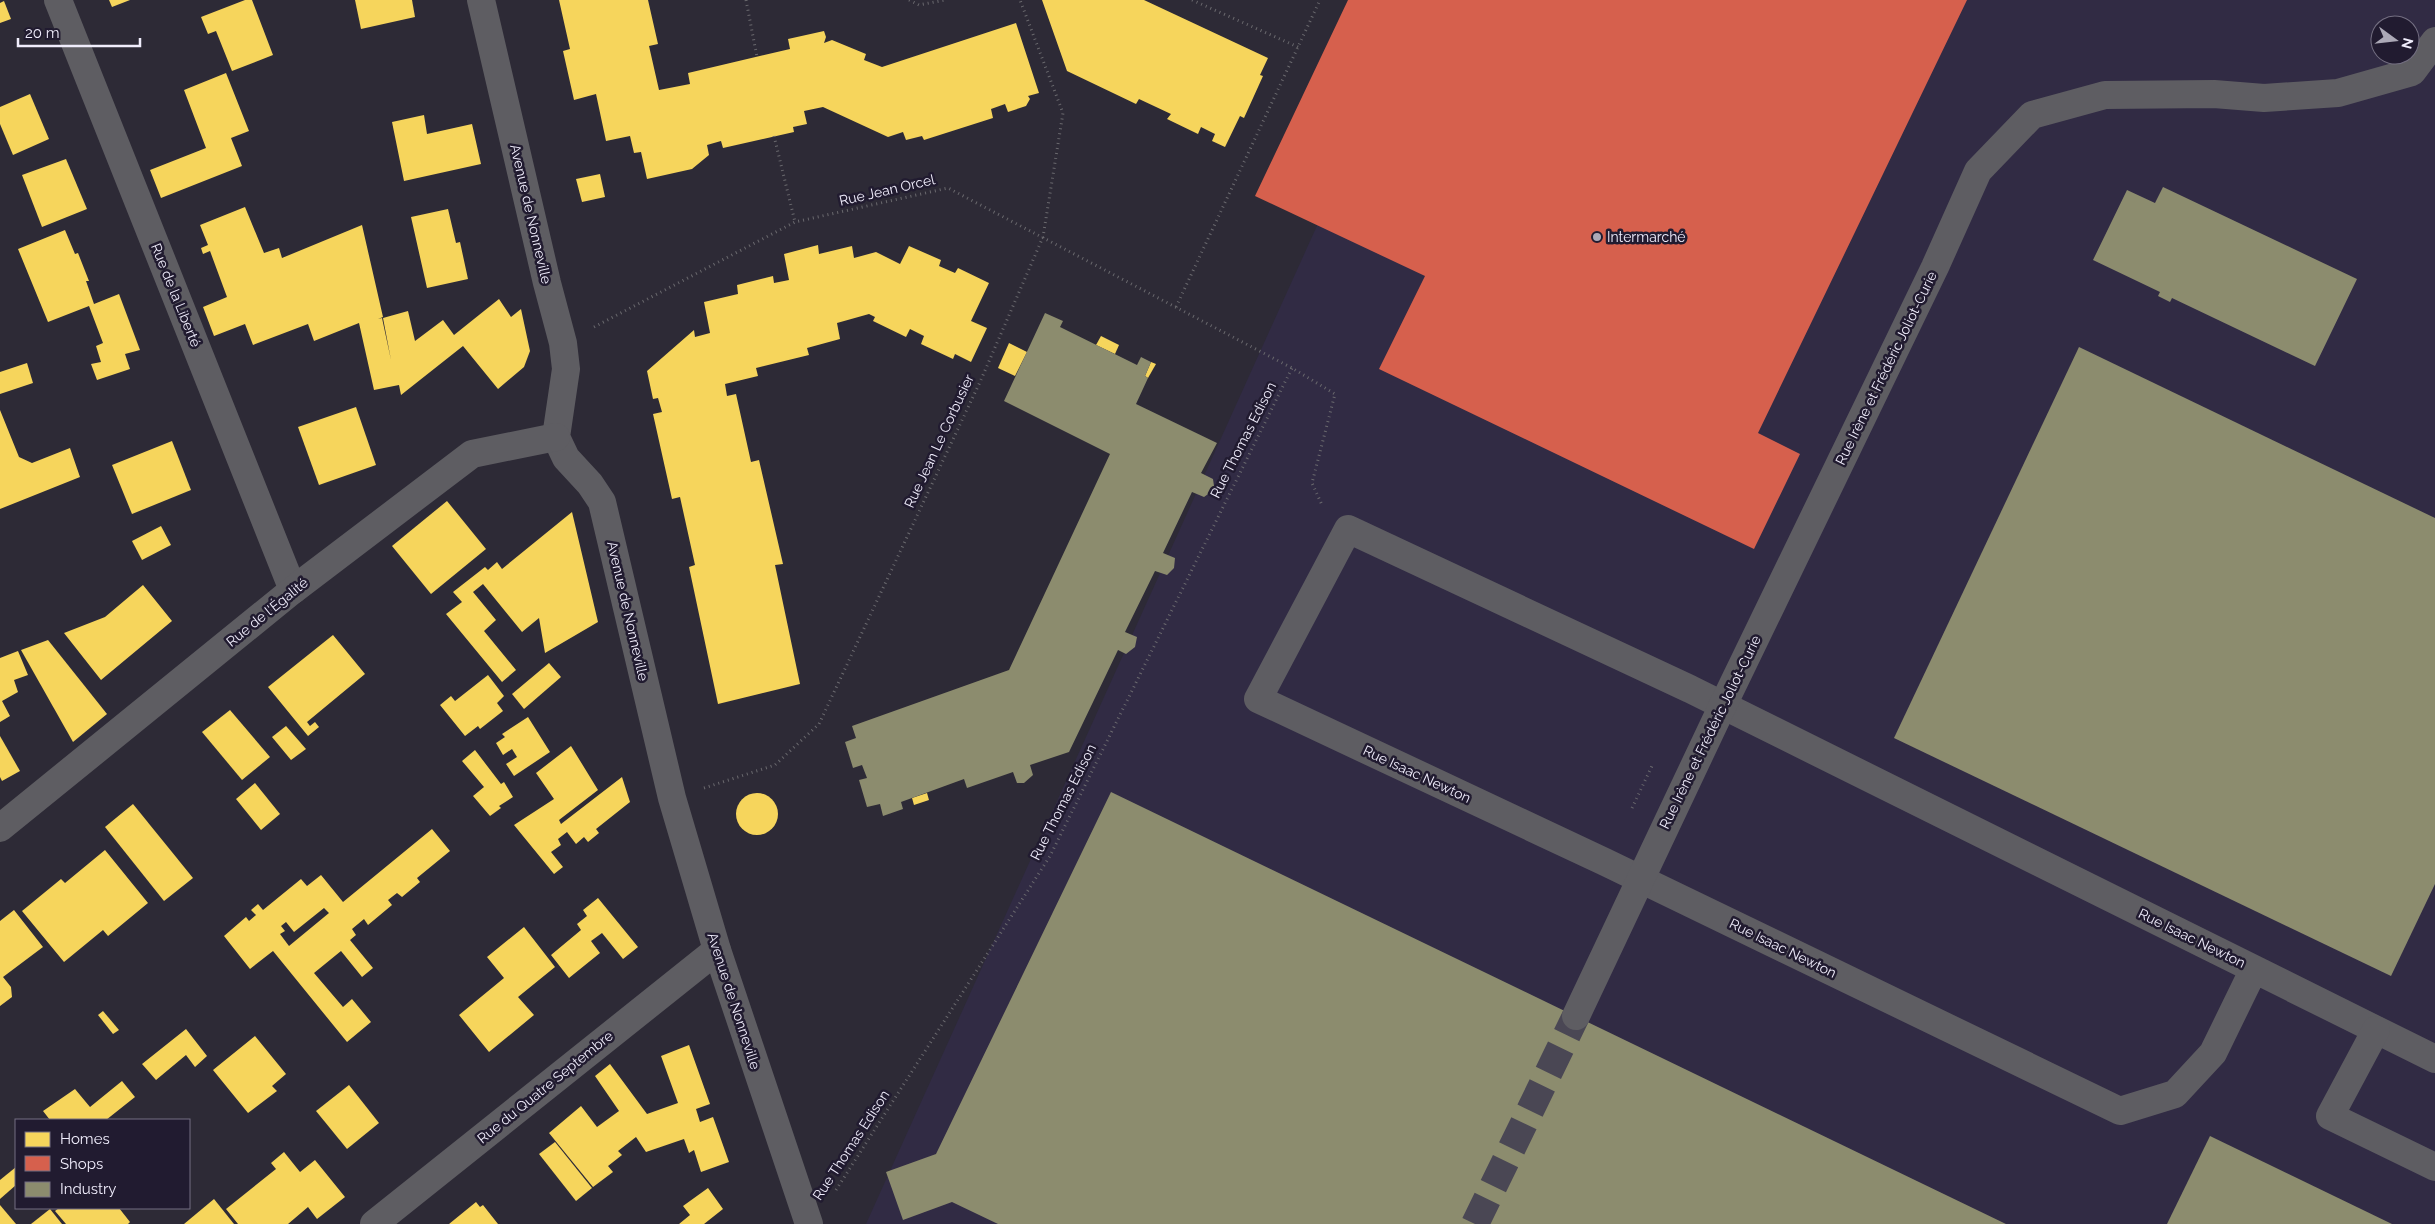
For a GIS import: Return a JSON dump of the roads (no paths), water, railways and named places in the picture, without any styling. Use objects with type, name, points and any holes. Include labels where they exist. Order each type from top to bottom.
[{"type":"street","name":"Rue de la Liberté","points":[[58,0],[293,590]]},
{"type":"street","name":"Avenue de Nonneville","points":[[481,0],[546,283],[563,343],[566,369],[556,437],[566,458],[590,484],[602,502],[672,798],[716,950],[809,1224]]},
{"type":"street","name":"Rue Irène et Frédéric Joliot-Curie","points":[[1576,1016],[1722,705],[1935,267],[1978,171],[2032,116],[2105,95],[2214,94],[2264,98],[2338,93],[2412,72],[2435,41]]},
{"type":"street","name":"Rue de l'Égalité","points":[[0,828],[293,590],[472,454],[556,437]]},
{"type":"street","name":"Rue Isaac Newton","points":[[2254,969],[2213,1053],[2175,1094],[2120,1111],[1639,879],[1258,699],[1348,529],[1722,705],[2254,969],[2376,1030],[2435,1059]]},
{"type":"street","name":"Rue du Quatre Septembre","points":[[374,1224],[716,950]]},
{"type":"street","points":[[2376,1030],[2330,1116],[2435,1167]]},
{"type":"tunnel","points":[[1475,1224],[1576,1016]]},
{"type":"place","name":"Intermarché","points":[[1597,237]]}]
